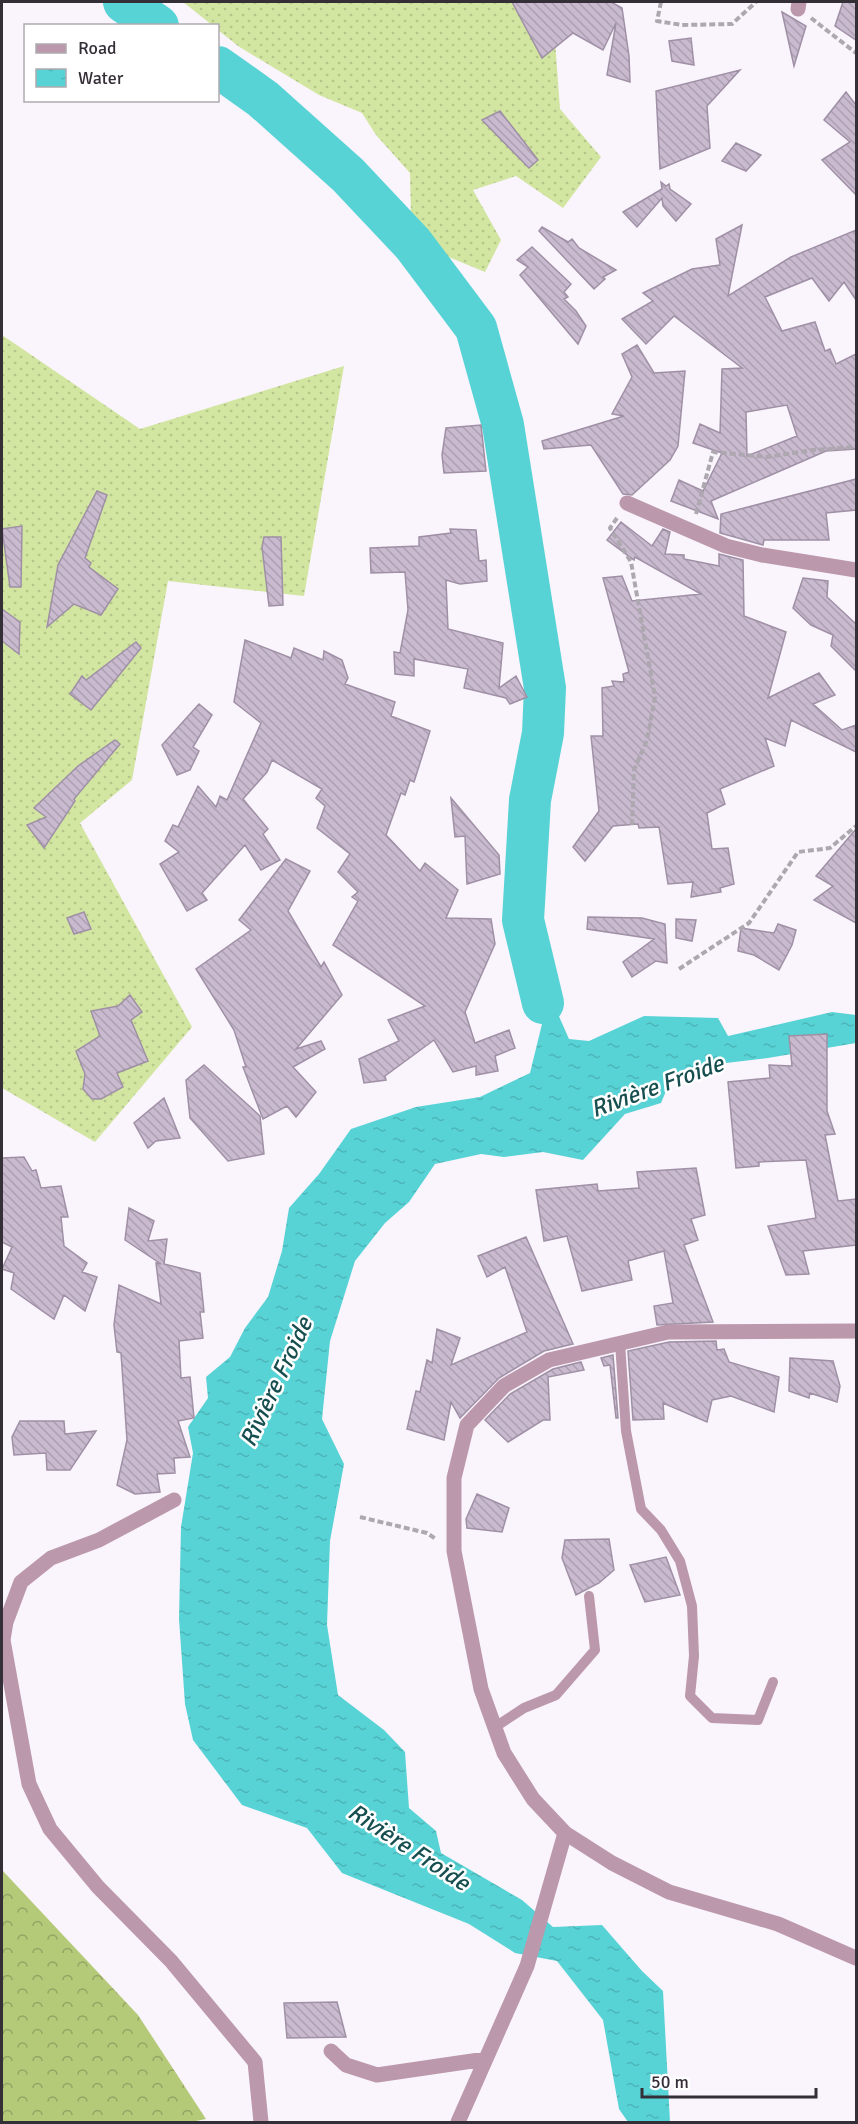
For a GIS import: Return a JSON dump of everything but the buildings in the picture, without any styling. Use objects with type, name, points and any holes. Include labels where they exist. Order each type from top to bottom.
[{"type":"street","points":[[627,503],[726,546],[753,553],[856,570]]},
{"type":"street","points":[[856,1331],[668,1332],[549,1360],[504,1386],[468,1425],[454,1478],[454,1551],[481,1689],[504,1753],[533,1799],[565,1833],[612,1863],[669,1893],[778,1924],[856,1958]]},
{"type":"street","points":[[174,1500],[99,1540],[51,1558],[21,1582],[6,1622],[3,1640],[28,1784],[50,1829],[98,1887],[171,1961],[255,2062],[261,2122]]},
{"type":"street","points":[[458,2122],[527,1966],[565,1833]]},
{"type":"street","points":[[331,2051],[346,2065],[377,2075],[486,2059]]},
{"type":"lane","points":[[620,1343],[626,1431],[641,1509],[661,1530],[680,1562],[692,1606],[694,1656],[690,1696],[712,1718],[758,1720],[773,1682]]},
{"type":"lane","points":[[495,1727],[524,1708],[556,1695],[595,1650],[590,1596]]},
{"type":"path","points":[[661,2],[657,21],[682,26],[732,24],[756,2]]},
{"type":"path","points":[[799,5],[856,53]]},
{"type":"path","points":[[692,531],[712,452],[767,457],[813,450],[856,447]]},
{"type":"path","points":[[627,503],[610,528],[631,562],[655,697],[647,740],[634,770],[632,825]]},
{"type":"path","points":[[679,969],[749,923],[798,852],[830,848],[856,826]]},
{"type":"path","points":[[360,1517],[427,1533],[454,1551]]},
{"type":"green space","points":[[183,2],[570,2],[555,41],[560,109],[601,157],[563,208],[516,176],[473,190],[501,240],[485,272],[434,251],[411,218],[410,173],[376,135],[362,113],[319,95],[238,46],[219,31],[219,24],[211,24]]},
{"type":"green space","points":[[2,335],[140,429],[344,366],[304,596],[168,581],[132,780],[80,823],[192,1027],[95,1142],[2,1088]]},
{"type":"green space","points":[[2,1870],[138,2015],[206,2119],[191,2122],[2,2122]]},
{"type":"water","name":"Rivière Froide","points":[[528,946],[569,1039],[589,1041],[644,1016],[718,1018],[728,1036],[832,1012],[856,1015],[856,1043],[768,1058],[709,1065],[669,1084],[661,1103],[625,1114],[583,1160],[543,1152],[504,1157],[481,1154],[435,1164],[409,1202],[385,1223],[355,1261],[330,1341],[322,1419],[344,1464],[330,1541],[327,1625],[338,1695],[384,1730],[405,1752],[409,1808],[436,1831],[441,1853],[522,1900],[553,1927],[602,1925],[642,1971],[663,1991],[670,2122],[628,2122],[619,2109],[603,2020],[557,1961],[515,1953],[469,1924],[342,1873],[307,1828],[242,1805],[193,1740],[185,1704],[179,1619],[181,1527],[193,1453],[188,1427],[208,1398],[206,1377],[230,1357],[245,1328],[268,1297],[282,1251],[289,1208],[319,1174],[351,1129],[416,1107],[480,1097],[530,1073],[542,1024],[528,994]]},
{"type":"waterway","points":[[124,2],[155,24]]},
{"type":"waterway","points":[[219,68],[263,99],[348,175],[413,244],[476,328],[503,425],[545,688],[543,733],[530,800],[523,920],[543,1003]]}]
